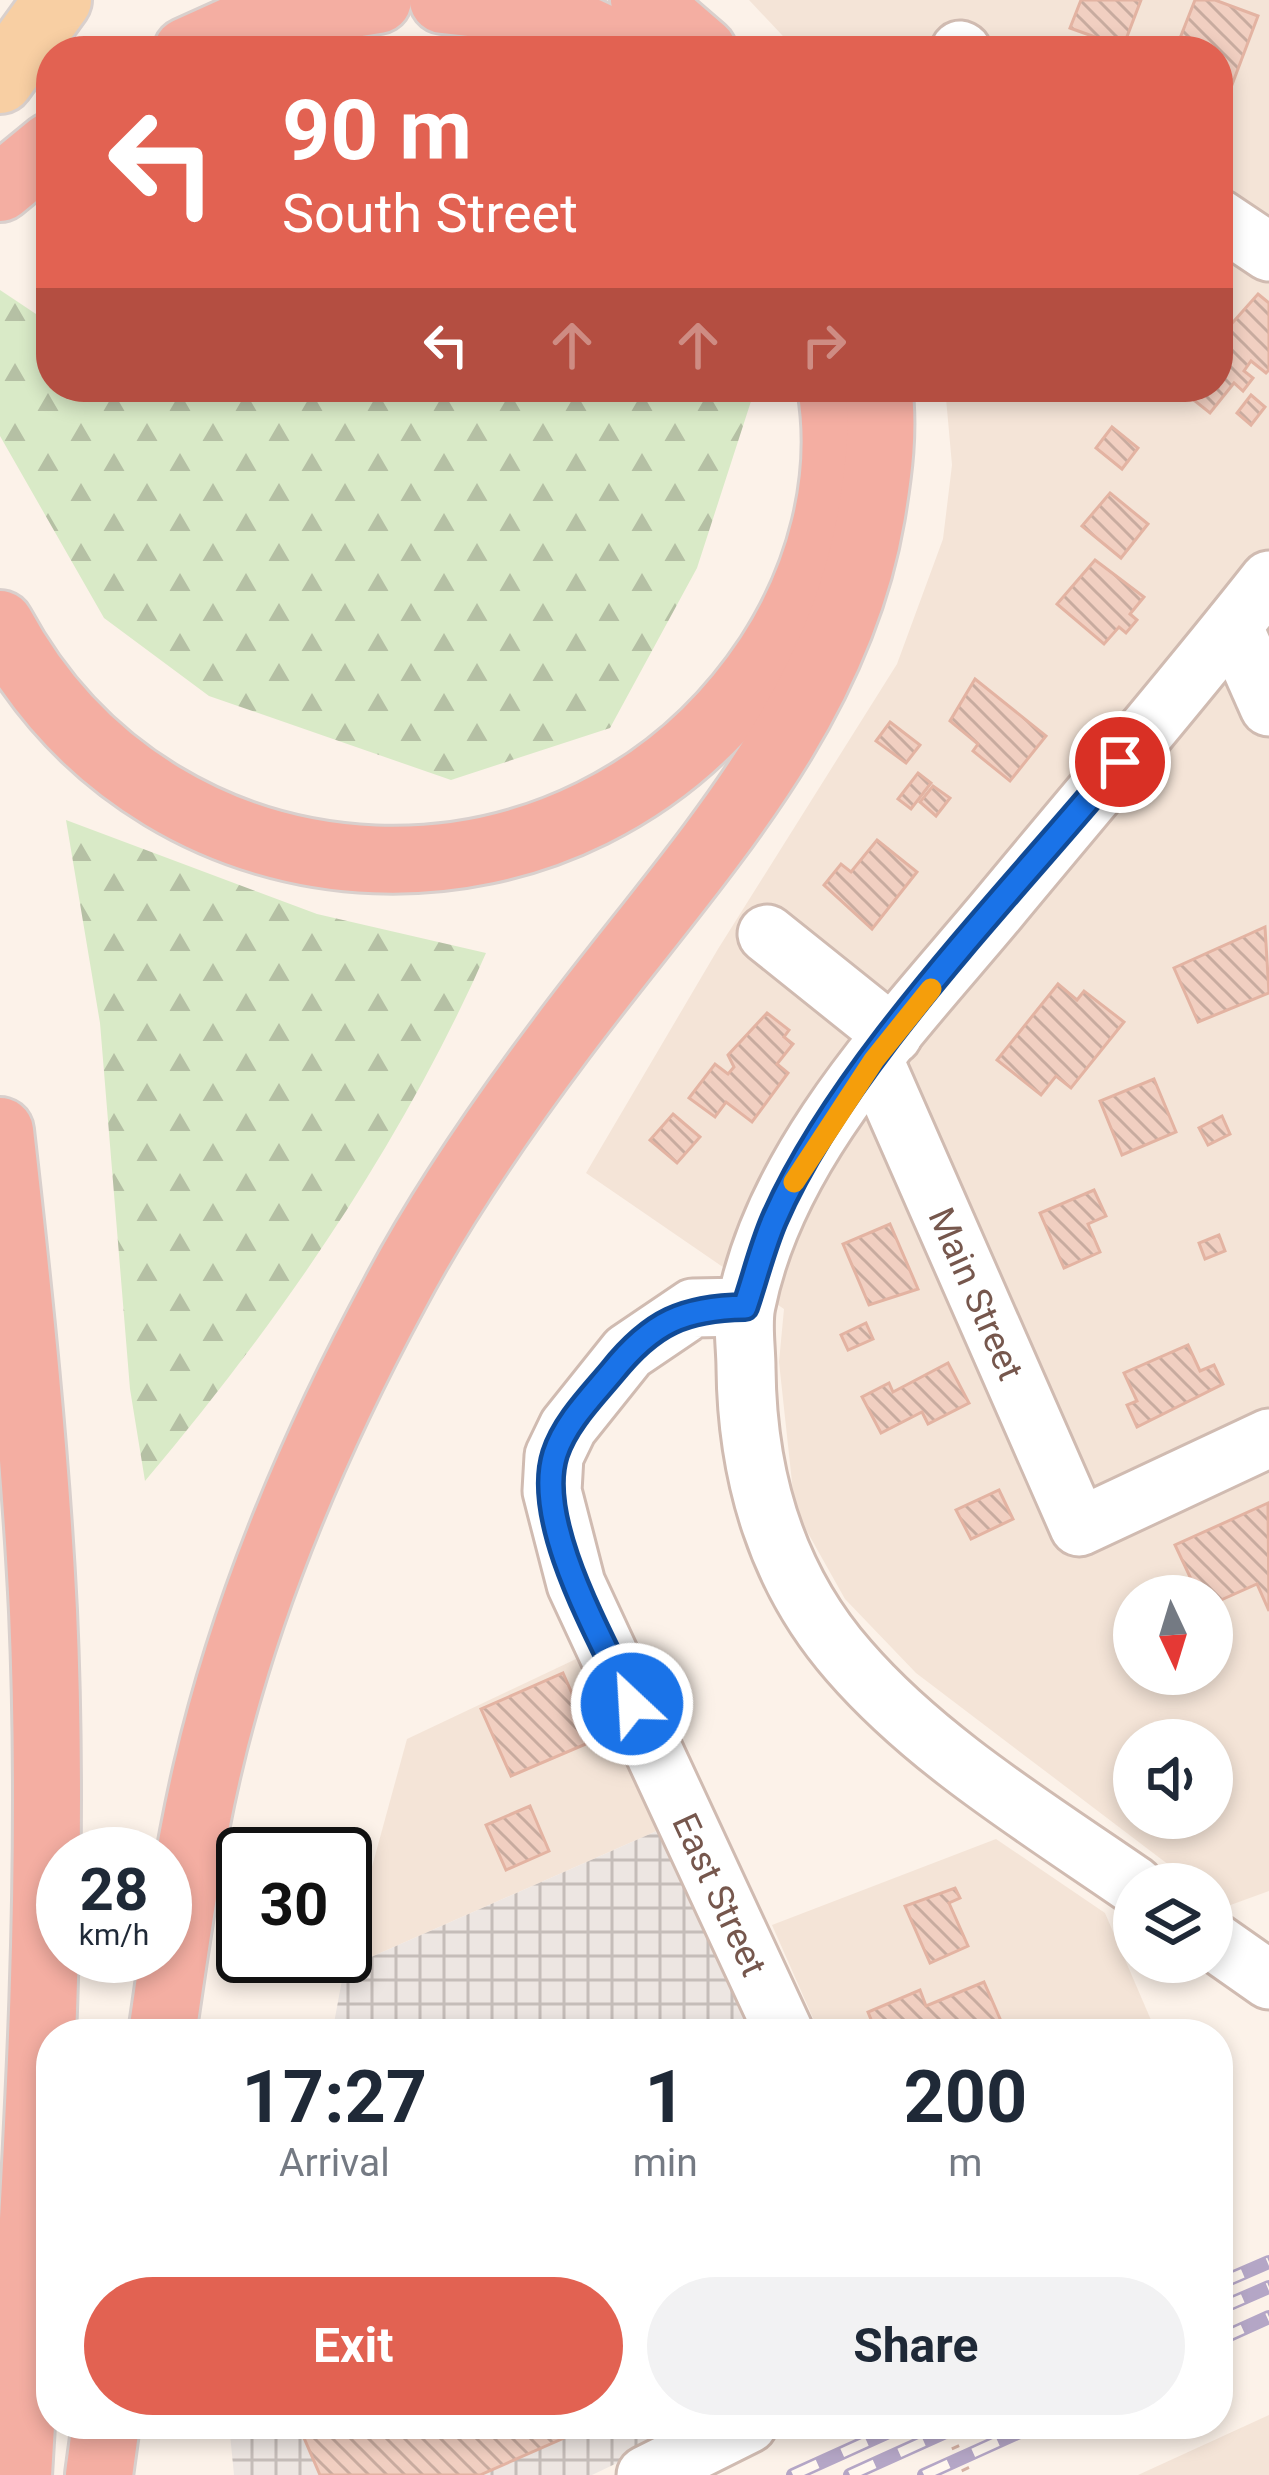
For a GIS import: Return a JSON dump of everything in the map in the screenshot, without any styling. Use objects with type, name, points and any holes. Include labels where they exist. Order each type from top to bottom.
[{"type":"highway","points":[[220,36],[256,20],[378,0]]},
{"type":"highway","points":[[443,0],[606,22],[653,36]]},
{"type":"highway","points":[[0,188],[36,158]]},
{"type":"highway","points":[[0,623],[69,723],[130,776],[203,819],[284,849],[361,862],[462,857],[543,837],[620,801],[697,744],[748,687],[793,619],[821,544],[836,474],[832,402]]},
{"type":"highway","points":[[165,2019],[208,1768],[248,1634],[340,1401],[396,1290],[466,1174],[560,1040],[735,816],[795,722],[834,642],[864,558],[880,467],[878,402]]},
{"type":"highway","points":[[0,1130],[22,1321],[43,1613],[45,1917],[40,2019]]},
{"type":"highway","points":[[18,2475],[36,2103]]},
{"type":"highway","points":[[99,2475],[104,2439]]},
{"type":"main road","points":[[0,80],[58,0]]},
{"type":"street","points":[[1233,228],[1269,252]]},
{"type":"street","points":[[1113,1870],[895,1710],[847,1660],[807,1605],[776,1547],[755,1470],[745,1307],[773,1221],[809,1154],[884,1047],[1269,580]]},
{"type":"street","points":[[1233,626],[1269,707]]},
{"type":"street","name":"Main Street","points":[[767,934],[884,1047],[1079,1526],[1269,1438]]},
{"type":"street","name":"East Street","points":[[745,1307],[693,1308],[628,1352],[568,1427],[554,1456],[552,1491],[576,1584],[769,2019]]},
{"type":"street","points":[[1233,1954],[1269,1979]]},
{"type":"street","points":[[646,2475],[717,2439]]},
{"type":"path","points":[[952,2439],[968,2475]]},
{"type":"shaded area","points":[[749,0],[1269,0],[1269,1891],[1233,1904],[1233,1863],[1166,1863],[1135,1839],[1233,1839],[1233,1719],[1113,1719],[1113,1823],[916,1673],[845,1599],[795,1510],[779,1362],[784,1309],[586,1173],[718,949],[897,664],[943,539],[952,465],[946,402],[1233,402],[1233,36],[783,36]]},
{"type":"shaded area","points":[[576,1659],[659,1830],[372,1957],[372,1867],[407,1739]]},
{"type":"shaded area","points":[[659,1830],[747,2019],[335,2019],[341,1983],[372,1983],[372,1957]]},
{"type":"shaded area","points":[[996,1839],[1105,1913],[1113,1932],[1113,1983],[1135,1983],[1151,2019],[813,2019],[772,1925]]},
{"type":"shaded area","points":[[1269,2415],[1269,2475],[1138,2475],[1217,2439],[1233,2439],[1233,2431]]},
{"type":"shaded area","points":[[230,2439],[667,2439],[592,2475],[234,2475]]},
{"type":"green space","points":[[0,290],[36,314],[36,402],[751,402],[697,568],[610,728],[451,780],[209,696],[104,618],[0,436]]},
{"type":"green space","points":[[66,820],[317,914],[486,953],[416,1094],[335,1229],[243,1358],[145,1481],[130,1389],[100,1023]]},
{"type":"building","points":[[1081,0],[1141,0],[1127,36],[1092,36],[1070,28]]},
{"type":"building","points":[[1195,0],[1215,0],[1258,16],[1233,82],[1233,36],[1181,36]]},
{"type":"building","points":[[1258,294],[1269,303],[1269,370],[1266,373],[1251,361],[1244,371],[1253,378],[1243,391],[1233,384],[1233,322]]},
{"type":"building","points":[[1251,395],[1265,407],[1251,425],[1237,413]]},
{"type":"building","points":[[1196,402],[1219,402],[1210,413]]},
{"type":"building","points":[[1112,427],[1138,448],[1122,469],[1096,448]]},
{"type":"building","points":[[1110,493],[1148,524],[1121,558],[1082,526]]},
{"type":"building","points":[[1095,560],[1144,597],[1130,614],[1137,620],[1126,633],[1119,627],[1104,644],[1057,604]]},
{"type":"building","points":[[975,679],[1046,736],[1010,781],[973,751],[978,744],[950,721]]},
{"type":"building","points":[[890,722],[920,745],[906,763],[876,741]]},
{"type":"building","points":[[918,773],[931,783],[911,809],[898,799]]},
{"type":"building","points":[[933,786],[950,798],[936,816],[920,802]]},
{"type":"building","points":[[877,840],[917,872],[872,929],[824,885],[841,864],[851,872]]},
{"type":"building","points":[[1265,927],[1269,993],[1198,1022],[1174,968]]},
{"type":"building","points":[[1058,984],[1077,1000],[1084,991],[1124,1022],[1071,1088],[1056,1076],[1041,1095],[997,1060]]},
{"type":"building","points":[[767,1013],[789,1030],[784,1037],[793,1044],[777,1064],[788,1073],[752,1122],[726,1102],[715,1117],[689,1098],[715,1064],[728,1074],[734,1067],[728,1055]]},
{"type":"building","points":[[1154,1079],[1176,1132],[1122,1155],[1100,1101]]},
{"type":"building","points":[[673,1114],[700,1137],[677,1163],[650,1140]]},
{"type":"building","points":[[1222,1116],[1230,1134],[1208,1145],[1199,1128]]},
{"type":"building","points":[[1094,1190],[1106,1216],[1088,1224],[1100,1252],[1064,1268],[1040,1213]]},
{"type":"building","points":[[890,1224],[918,1289],[869,1305],[843,1244]]},
{"type":"building","points":[[1219,1235],[1225,1251],[1205,1259],[1199,1243]]},
{"type":"building","points":[[866,1323],[873,1339],[848,1350],[841,1335]]},
{"type":"building","points":[[1188,1345],[1200,1371],[1214,1365],[1223,1384],[1137,1427],[1127,1405],[1137,1401],[1124,1373]]},
{"type":"building","points":[[948,1363],[969,1403],[928,1424],[922,1412],[881,1433],[862,1397],[889,1383],[893,1392]]},
{"type":"building","points":[[999,1490],[1013,1519],[971,1539],[956,1510]]},
{"type":"building","points":[[1268,1503],[1269,1611],[1257,1584],[1233,1595],[1233,1575],[1189,1575],[1175,1545]]},
{"type":"building","points":[[563,1673],[593,1741],[511,1776],[481,1709]]},
{"type":"building","points":[[530,1806],[549,1851],[506,1870],[486,1825]]},
{"type":"building","points":[[955,1888],[960,1898],[949,1903],[968,1946],[930,1963],[905,1906]]},
{"type":"building","points":[[984,1982],[1000,2019],[871,2019],[868,2012],[920,1990],[926,2006]]},
{"type":"building","points":[[304,2439],[562,2439],[480,2475],[320,2475]]},
{"type":"railway","points":[[1233,2278],[1269,2262]]},
{"type":"railway","points":[[1233,2303],[1269,2287]]},
{"type":"railway","points":[[1233,2333],[1269,2317]]},
{"type":"railway","points":[[793,2475],[873,2439]]},
{"type":"railway","points":[[850,2475],[930,2439]]},
{"type":"railway","points":[[924,2475],[1004,2439]]},
{"type":"slow traffic","points":[[794,1182],[874,1060],[931,989]]},
{"type":"route","points":[[632,1704],[576,1584],[558,1524],[552,1491],[554,1456],[568,1427],[628,1352],[663,1326],[693,1308],[745,1307],[773,1221],[809,1154],[893,1035],[1120,762]]}]
